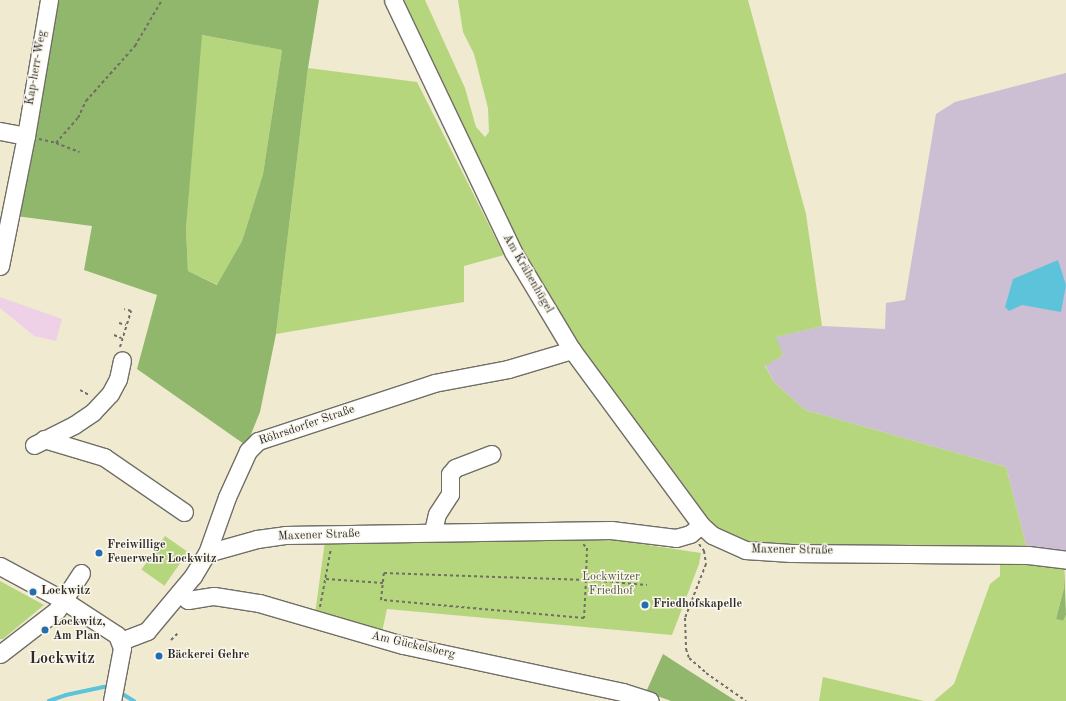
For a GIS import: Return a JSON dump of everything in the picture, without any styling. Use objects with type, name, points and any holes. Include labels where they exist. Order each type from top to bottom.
[{"type":"street","name":"Kap-herr-Weg","points":[[0,266],[26,136],[49,0]]},
{"type":"street","name":"Am Krähenhügel","points":[[393,0],[513,252],[572,350],[696,530]]},
{"type":"street","points":[[0,131],[26,136]]},
{"type":"street","name":"Röhrsdorfer Straße","points":[[121,641],[147,630],[179,593],[207,553],[227,497],[248,451],[258,441],[434,383],[508,368],[565,354],[572,350]]},
{"type":"street","points":[[122,360],[112,389],[93,412],[74,426],[39,442],[104,457],[184,512]]},
{"type":"street","points":[[433,531],[437,514],[450,494],[450,474],[455,468],[491,454]]},
{"type":"street","name":"Maxener Straße","points":[[207,553],[257,539],[285,536],[433,531],[611,530],[676,538],[696,530],[745,550],[791,553],[1028,555],[1066,560]]},
{"type":"street","points":[[0,566],[63,600],[112,630],[121,641],[122,655],[112,701]]},
{"type":"street","points":[[0,654],[57,610],[81,573]]},
{"type":"street","name":"Am Gückelsberg","points":[[179,593],[188,600],[214,596],[259,603],[396,643],[623,692],[650,701]]},
{"type":"path","points":[[56,143],[78,118],[86,102],[135,46],[162,0]]},
{"type":"path","points":[[26,136],[56,143],[79,152]]},
{"type":"path","points":[[122,360],[119,344],[131,311],[124,309]]},
{"type":"path","points":[[119,323],[126,325]]},
{"type":"path","points":[[114,335],[121,338]]},
{"type":"path","points":[[580,530],[580,539],[587,548],[586,580],[584,618],[381,600],[384,573],[586,580],[647,585]]},
{"type":"path","points":[[696,530],[704,551],[706,564],[685,618],[686,649],[690,658],[706,673],[746,701]]},
{"type":"path","points":[[324,589],[332,535]]},
{"type":"path","points":[[326,579],[383,583]]},
{"type":"path","points":[[171,640],[178,633]]},
{"type":"shaded area","points":[[1066,73],[1066,554],[1027,549],[1006,467],[805,410],[774,382],[765,365],[783,355],[775,337],[822,326],[885,329],[886,303],[905,300],[936,114],[955,102]]},
{"type":"shaded area","points":[[0,297],[62,319],[56,341],[34,336],[0,308]]},
{"type":"green space","points":[[52,0],[319,0],[308,68],[276,334],[260,412],[249,439],[244,444],[137,369],[157,295],[84,270],[92,226],[16,216]],"holes":[[[202,35],[282,50],[263,174],[242,241],[217,285],[188,271],[186,229]]]},
{"type":"green space","points":[[401,0],[425,0],[465,88],[476,127],[485,137],[489,132],[488,108],[474,54],[463,32],[458,0],[748,0],[806,214],[822,326],[776,337],[783,355],[765,366],[774,382],[805,410],[1006,467],[1027,549],[743,544],[708,524],[544,297]]},
{"type":"green space","points":[[201,35],[282,50],[263,174],[242,241],[218,285],[188,271],[186,229]]},
{"type":"green space","points":[[308,68],[417,82],[504,255],[464,266],[464,302],[276,334]]},
{"type":"green space","points":[[165,536],[188,552],[164,586],[141,570]]},
{"type":"green space","name":"Lockwitzer Friedhof","points":[[608,539],[701,553],[699,564],[672,635],[387,609],[382,632],[315,614],[325,541],[393,544],[393,540]]},
{"type":"green space","points":[[1000,561],[1064,565],[1064,588],[1056,619],[1063,621],[1066,615],[1066,701],[934,701],[954,684],[990,584],[1000,576]]},
{"type":"green space","points":[[1064,565],[1066,615],[1063,621],[1056,619],[1064,588]]},
{"type":"green space","points":[[0,581],[44,605],[3,639],[0,639]]},
{"type":"green space","points":[[663,654],[736,701],[671,701],[646,692]]},
{"type":"green space","points":[[823,677],[924,701],[819,701]]},
{"type":"water","points":[[1058,260],[1066,285],[1061,312],[1022,305],[1009,311],[1005,307],[1013,279]]},
{"type":"waterway","points":[[49,701],[66,695],[104,687],[109,688]]},
{"type":"waterway","points":[[118,691],[134,701]]},
{"type":"place","name":"Freiwillige Feuerwehr Lockwitz","points":[[99,553]]},
{"type":"place","name":"Lockwitz","points":[[33,592]]},
{"type":"place","name":"Friedhofskapelle","points":[[645,605]]},
{"type":"place","name":"Lockwitz, Am Plan","points":[[45,630]]},
{"type":"place","name":"Bäckerei Gehre","points":[[159,656]]},
{"type":"district","name":"Lockwitz","points":[[62,659]]}]
